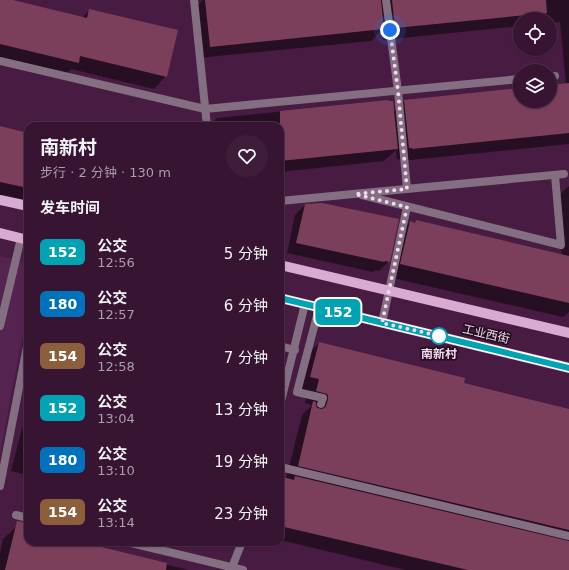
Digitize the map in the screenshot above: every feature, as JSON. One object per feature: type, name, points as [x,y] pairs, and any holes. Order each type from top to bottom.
[{"type":"main road","points":[[0,200],[24,205]]},
{"type":"main road","points":[[0,233],[24,239]]},
{"type":"main road","name":"工业西街","points":[[284,266],[569,333]]},
{"type":"main road","name":"工业西街","points":[[284,299],[569,368]]},
{"type":"street","points":[[194,0],[207,122]]},
{"type":"street","points":[[386,0],[398,91],[407,189]]},
{"type":"street","points":[[0,61],[205,109],[513,80]]},
{"type":"street","points":[[284,201],[564,174]]},
{"type":"street","points":[[355,194],[561,245],[555,175]]},
{"type":"street","points":[[382,323],[407,207]]},
{"type":"street","points":[[0,326],[24,242]]},
{"type":"street","points":[[284,389],[306,304]]},
{"type":"street","points":[[319,308],[297,392],[323,398],[321,404]]},
{"type":"street","points":[[284,347],[294,350]]},
{"type":"street","points":[[0,486],[24,362]]},
{"type":"street","points":[[284,468],[569,536]]},
{"type":"street","points":[[16,515],[24,517]]},
{"type":"street","points":[[142,546],[231,569],[243,570]]},
{"type":"street","points":[[231,569],[240,546]]},
{"type":"shaded area","points":[[0,256],[24,262],[24,328],[0,454]]},
{"type":"building","points":[[0,0],[13,0],[87,18],[89,9],[178,30],[167,77],[80,56],[79,63],[0,44]]},
{"type":"building","points":[[205,0],[381,0],[384,29],[210,47]]},
{"type":"building","points":[[392,0],[546,0],[547,12],[513,12],[513,16],[395,28]]},
{"type":"building","points":[[569,83],[569,133],[412,149],[409,148],[404,100],[513,89],[513,108],[557,108],[557,84]]},
{"type":"building","points":[[388,100],[393,101],[398,149],[284,161],[284,122],[280,122],[280,111]]},
{"type":"building","points":[[0,126],[24,132],[24,187],[0,182]]},
{"type":"building","points":[[322,203],[399,219],[390,262],[296,243],[305,204]]},
{"type":"building","points":[[416,220],[569,256],[569,303],[400,264],[410,221],[415,223]]},
{"type":"building","points":[[319,342],[465,378],[464,383],[569,409],[569,530],[298,466],[313,401],[316,402],[317,408],[322,409],[326,406],[328,399],[327,394],[316,391],[319,379],[310,377]]},
{"type":"building","points":[[295,476],[569,541],[569,570],[468,570],[284,527],[284,477],[294,480]]},
{"type":"building","points":[[17,521],[24,522],[24,546],[97,546],[167,563],[166,570],[5,570]]},
{"type":"bus line","name":"152","points":[[284,299],[569,368]]},
{"type":"place","name":"南新村","points":[[439,336]]},
{"type":"route","points":[[390,30],[398,91],[407,189],[355,194],[407,207],[382,323],[439,336]]}]
